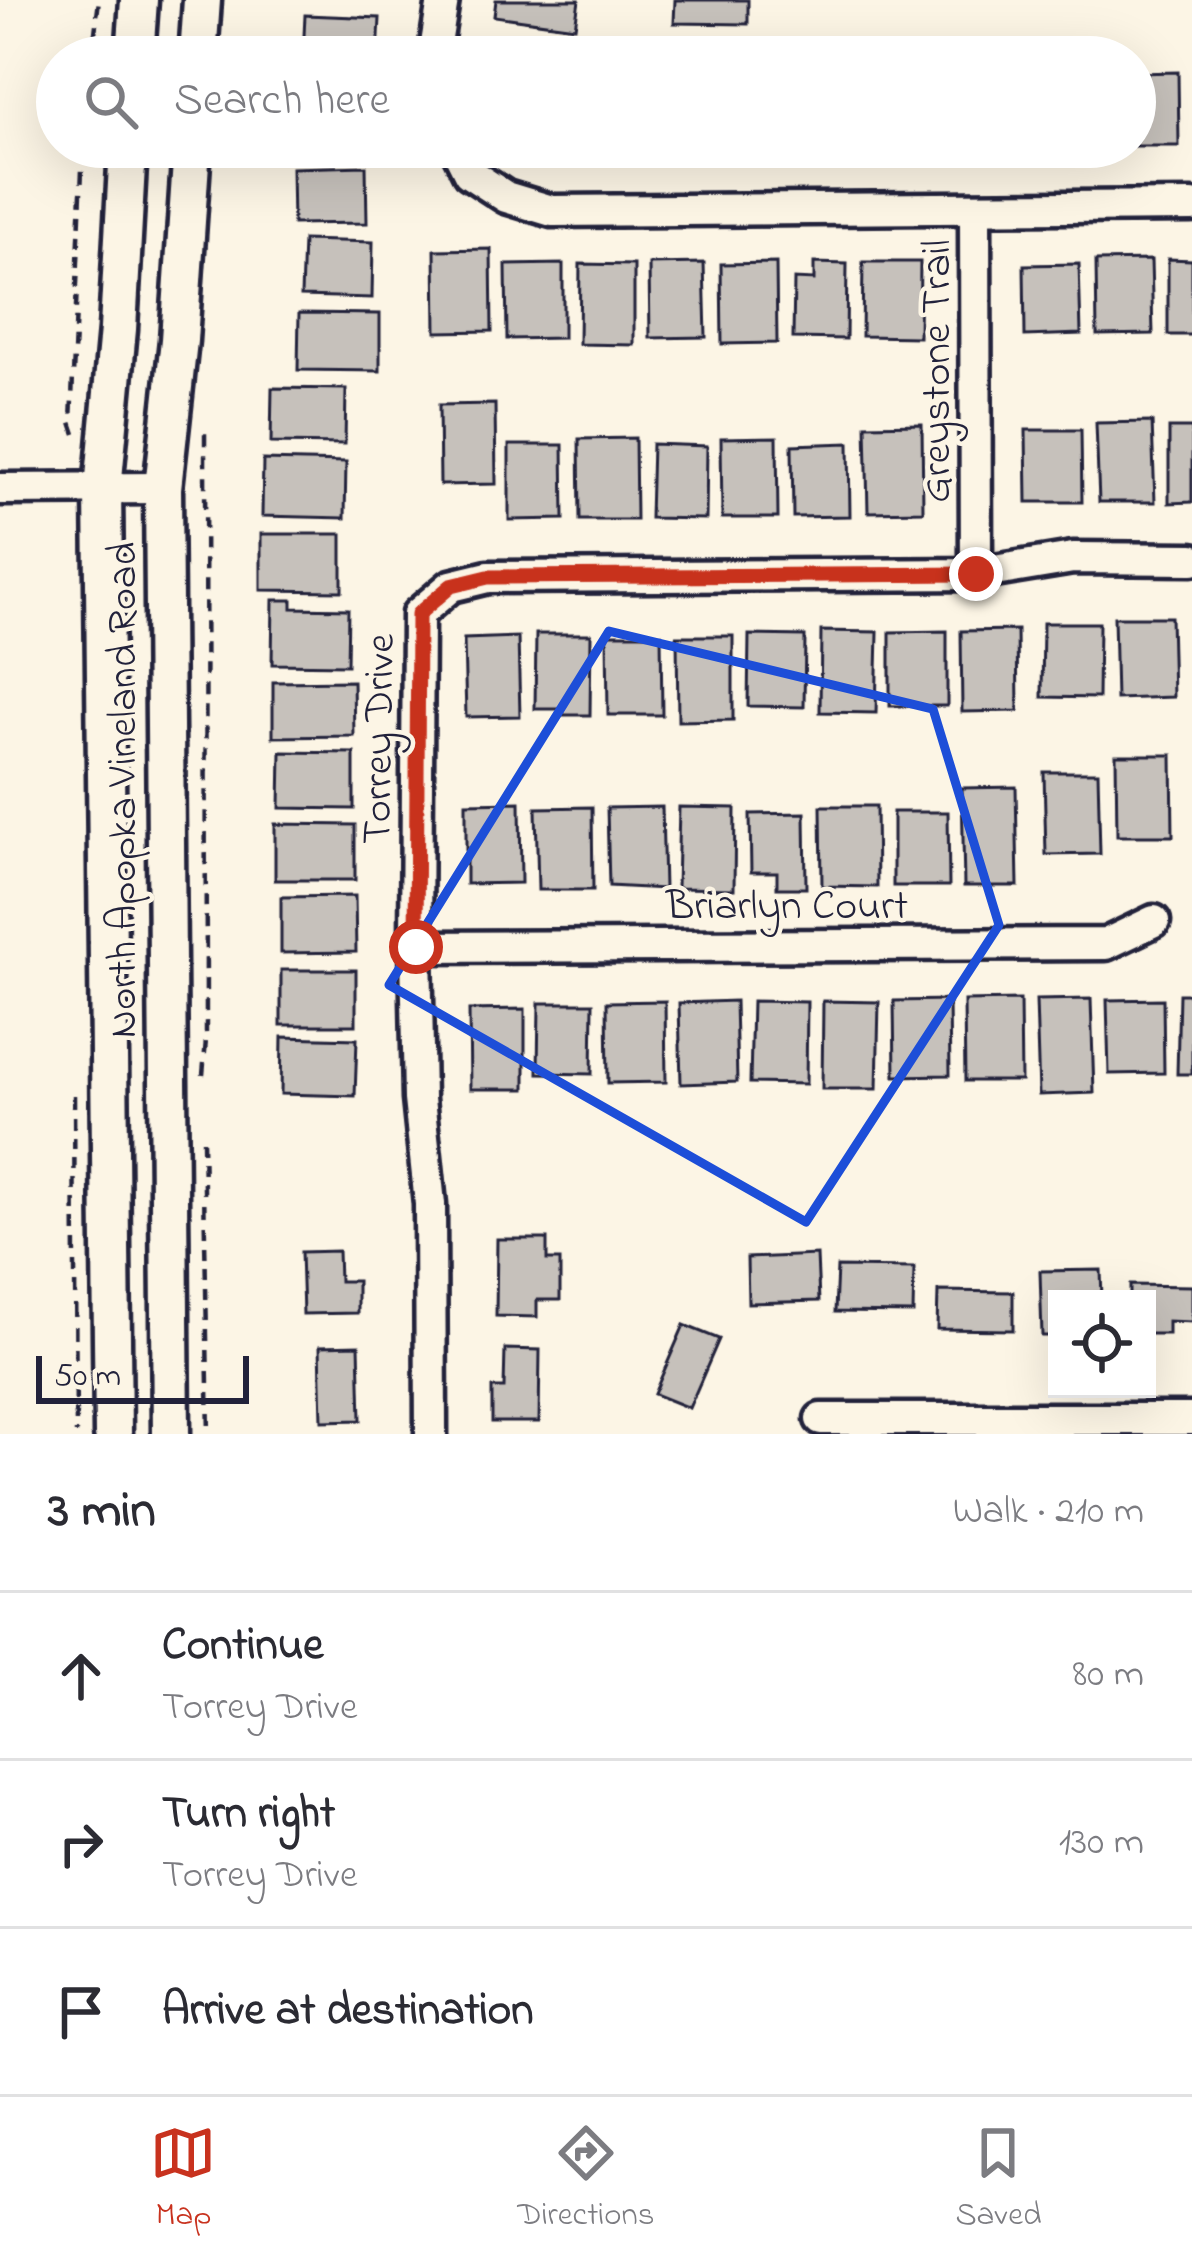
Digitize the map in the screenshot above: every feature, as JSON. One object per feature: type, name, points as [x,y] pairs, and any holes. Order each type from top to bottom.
[{"type":"street","points":[[137,36],[140,0]]},
{"type":"street","points":[[199,36],[202,0]]},
{"type":"street","points":[[437,36],[443,0]]},
{"type":"street","name":"North Apopka Vineland Road","points":[[113,1434],[103,489],[127,168]]},
{"type":"street","name":"North Apopka Vineland Road","points":[[171,1434],[163,488],[190,168]]},
{"type":"street","name":"Greystone Trail","points":[[466,168],[506,197],[552,211],[975,209],[976,574]]},
{"type":"street","points":[[975,209],[1192,206]]},
{"type":"street","points":[[0,489],[163,488]]},
{"type":"street","name":"Torrey Drive","points":[[431,1434],[430,1204],[418,1099],[418,614],[451,586],[488,577],[976,574],[1073,558],[1192,559]]},
{"type":"street","name":"Briarlyn Court","points":[[416,947],[1106,944],[1154,921]]},
{"type":"street","points":[[821,1419],[1192,1419]]},
{"type":"path","points":[[95,36],[99,0]]},
{"type":"path","points":[[202,1080],[206,1040],[205,420]]},
{"type":"path","points":[[203,1137],[209,1434]]},
{"type":"highlighted area","points":[[609,631],[933,709],[999,925],[806,1222],[389,985]]},
{"type":"building","points":[[496,0],[579,0],[575,27],[494,16]]},
{"type":"building","points":[[675,0],[748,0],[748,24],[674,23]]},
{"type":"building","points":[[305,15],[380,18],[379,36],[304,36]]},
{"type":"building","points":[[1178,72],[1179,146],[1156,146],[1156,73]]},
{"type":"building","points":[[292,168],[366,168],[367,223],[293,224]]},
{"type":"building","points":[[303,240],[373,242],[372,298],[301,296]]},
{"type":"building","points":[[491,249],[492,331],[436,332],[435,250]]},
{"type":"building","points":[[1168,259],[1192,260],[1192,335],[1168,335]]},
{"type":"building","points":[[1151,260],[1153,334],[1097,335],[1096,261]]},
{"type":"building","points":[[863,262],[920,262],[919,337],[862,336]]},
{"type":"building","points":[[704,263],[706,337],[650,338],[649,264]]},
{"type":"building","points":[[776,263],[777,343],[722,344],[721,264]]},
{"type":"building","points":[[814,263],[847,264],[846,339],[793,338],[794,279],[814,280]]},
{"type":"building","points":[[563,264],[563,338],[507,339],[506,265]]},
{"type":"building","points":[[580,264],[634,265],[634,345],[579,344]]},
{"type":"building","points":[[1079,264],[1081,334],[1025,336],[1024,265]]},
{"type":"building","points":[[299,313],[380,314],[380,371],[298,370]]},
{"type":"building","points":[[272,388],[346,389],[345,444],[271,443]]},
{"type":"building","points":[[495,404],[496,484],[440,485],[439,405]]},
{"type":"building","points":[[1152,422],[1155,502],[1099,502],[1096,423]]},
{"type":"building","points":[[922,424],[923,511],[868,512],[866,425]]},
{"type":"building","points":[[1169,428],[1192,428],[1192,502],[1169,503]]},
{"type":"building","points":[[1026,430],[1081,430],[1082,502],[1027,502]]},
{"type":"building","points":[[777,437],[778,518],[722,518],[721,438]]},
{"type":"building","points":[[635,438],[636,520],[580,520],[579,439]]},
{"type":"building","points":[[849,443],[850,516],[793,517],[792,445]]},
{"type":"building","points":[[652,444],[707,446],[706,519],[650,518]]},
{"type":"building","points":[[509,445],[563,445],[564,519],[509,520]]},
{"type":"building","points":[[263,460],[346,462],[345,518],[262,516]]},
{"type":"building","points":[[261,534],[342,534],[342,591],[261,590]]},
{"type":"building","points":[[273,600],[292,600],[292,608],[348,609],[347,665],[272,664]]},
{"type":"building","points":[[1114,617],[1171,617],[1173,697],[1116,699]]},
{"type":"building","points":[[1043,623],[1099,623],[1098,698],[1042,697]]},
{"type":"building","points":[[1017,630],[1018,711],[962,712],[961,631]]},
{"type":"building","points":[[821,631],[878,632],[876,713],[820,712]]},
{"type":"building","points":[[947,631],[947,706],[890,706],[890,632]]},
{"type":"building","points":[[536,634],[591,634],[590,715],[535,709]]},
{"type":"building","points":[[607,634],[661,634],[662,715],[608,715]]},
{"type":"building","points":[[749,635],[805,636],[804,707],[748,706]]},
{"type":"building","points":[[677,636],[733,636],[733,720],[678,721]]},
{"type":"building","points":[[518,637],[520,716],[466,717],[464,639]]},
{"type":"building","points":[[353,681],[354,736],[273,737],[273,682]]},
{"type":"building","points":[[281,752],[354,753],[354,809],[280,808]]},
{"type":"building","points":[[1116,755],[1172,755],[1173,836],[1117,836]]},
{"type":"building","points":[[1044,772],[1098,772],[1100,854],[1046,855]]},
{"type":"building","points":[[1016,787],[1018,886],[964,886],[962,788]]},
{"type":"building","points":[[520,802],[521,883],[466,884],[466,803]]},
{"type":"building","points":[[821,806],[876,806],[877,887],[822,886]]},
{"type":"building","points":[[592,807],[593,890],[538,890],[536,808]]},
{"type":"building","points":[[662,807],[664,889],[609,886],[607,808]]},
{"type":"building","points":[[679,807],[735,808],[734,889],[677,888]]},
{"type":"building","points":[[893,812],[948,812],[949,886],[893,886]]},
{"type":"building","points":[[805,813],[806,888],[777,888],[777,872],[751,872],[750,814]]},
{"type":"building","points":[[275,824],[355,825],[355,880],[275,880]]},
{"type":"building","points":[[355,896],[356,952],[281,953],[281,897]]},
{"type":"building","points":[[281,970],[356,970],[356,1025],[281,1025]]},
{"type":"building","points":[[1179,994],[1192,994],[1192,1074],[1177,1074]]},
{"type":"building","points":[[1091,999],[1094,1093],[1039,1095],[1036,1000]]},
{"type":"building","points":[[1163,999],[1164,1073],[1109,1074],[1107,1000]]},
{"type":"building","points":[[949,1000],[950,1075],[895,1076],[894,1001]]},
{"type":"building","points":[[1020,1000],[1021,1081],[965,1081],[964,1001]]},
{"type":"building","points":[[665,1001],[666,1082],[608,1083],[607,1002]]},
{"type":"building","points":[[735,1001],[737,1082],[681,1084],[679,1003]]},
{"type":"building","points":[[752,1001],[807,1002],[806,1084],[750,1083]]},
{"type":"building","points":[[823,1001],[879,1002],[877,1089],[822,1089]]},
{"type":"building","points":[[539,1003],[593,1003],[592,1074],[538,1073]]},
{"type":"building","points":[[525,1009],[525,1089],[470,1089],[469,1010]]},
{"type":"building","points":[[282,1037],[357,1039],[355,1096],[281,1094]]},
{"type":"building","points":[[497,1239],[547,1239],[547,1260],[560,1260],[560,1300],[537,1300],[537,1317],[496,1316]]},
{"type":"building","points":[[338,1251],[339,1281],[357,1281],[357,1313],[303,1314],[301,1252]]},
{"type":"building","points":[[817,1255],[819,1301],[748,1303],[747,1258]]},
{"type":"building","points":[[837,1267],[914,1268],[913,1313],[835,1312]]},
{"type":"building","points":[[1101,1270],[1102,1290],[1048,1290],[1048,1336],[1042,1336],[1040,1271]]},
{"type":"building","points":[[1130,1285],[1192,1286],[1192,1322],[1168,1321],[1168,1334],[1156,1334],[1156,1290],[1130,1290]]},
{"type":"building","points":[[938,1291],[1013,1292],[1013,1330],[937,1329]]},
{"type":"building","points":[[684,1325],[719,1339],[689,1408],[654,1394]]},
{"type":"building","points":[[359,1345],[361,1420],[322,1421],[320,1346]]},
{"type":"building","points":[[505,1349],[540,1350],[539,1422],[492,1422],[492,1388],[504,1388]]},
{"type":"route","points":[[416,947],[418,614],[451,586],[488,577],[976,574]]}]
